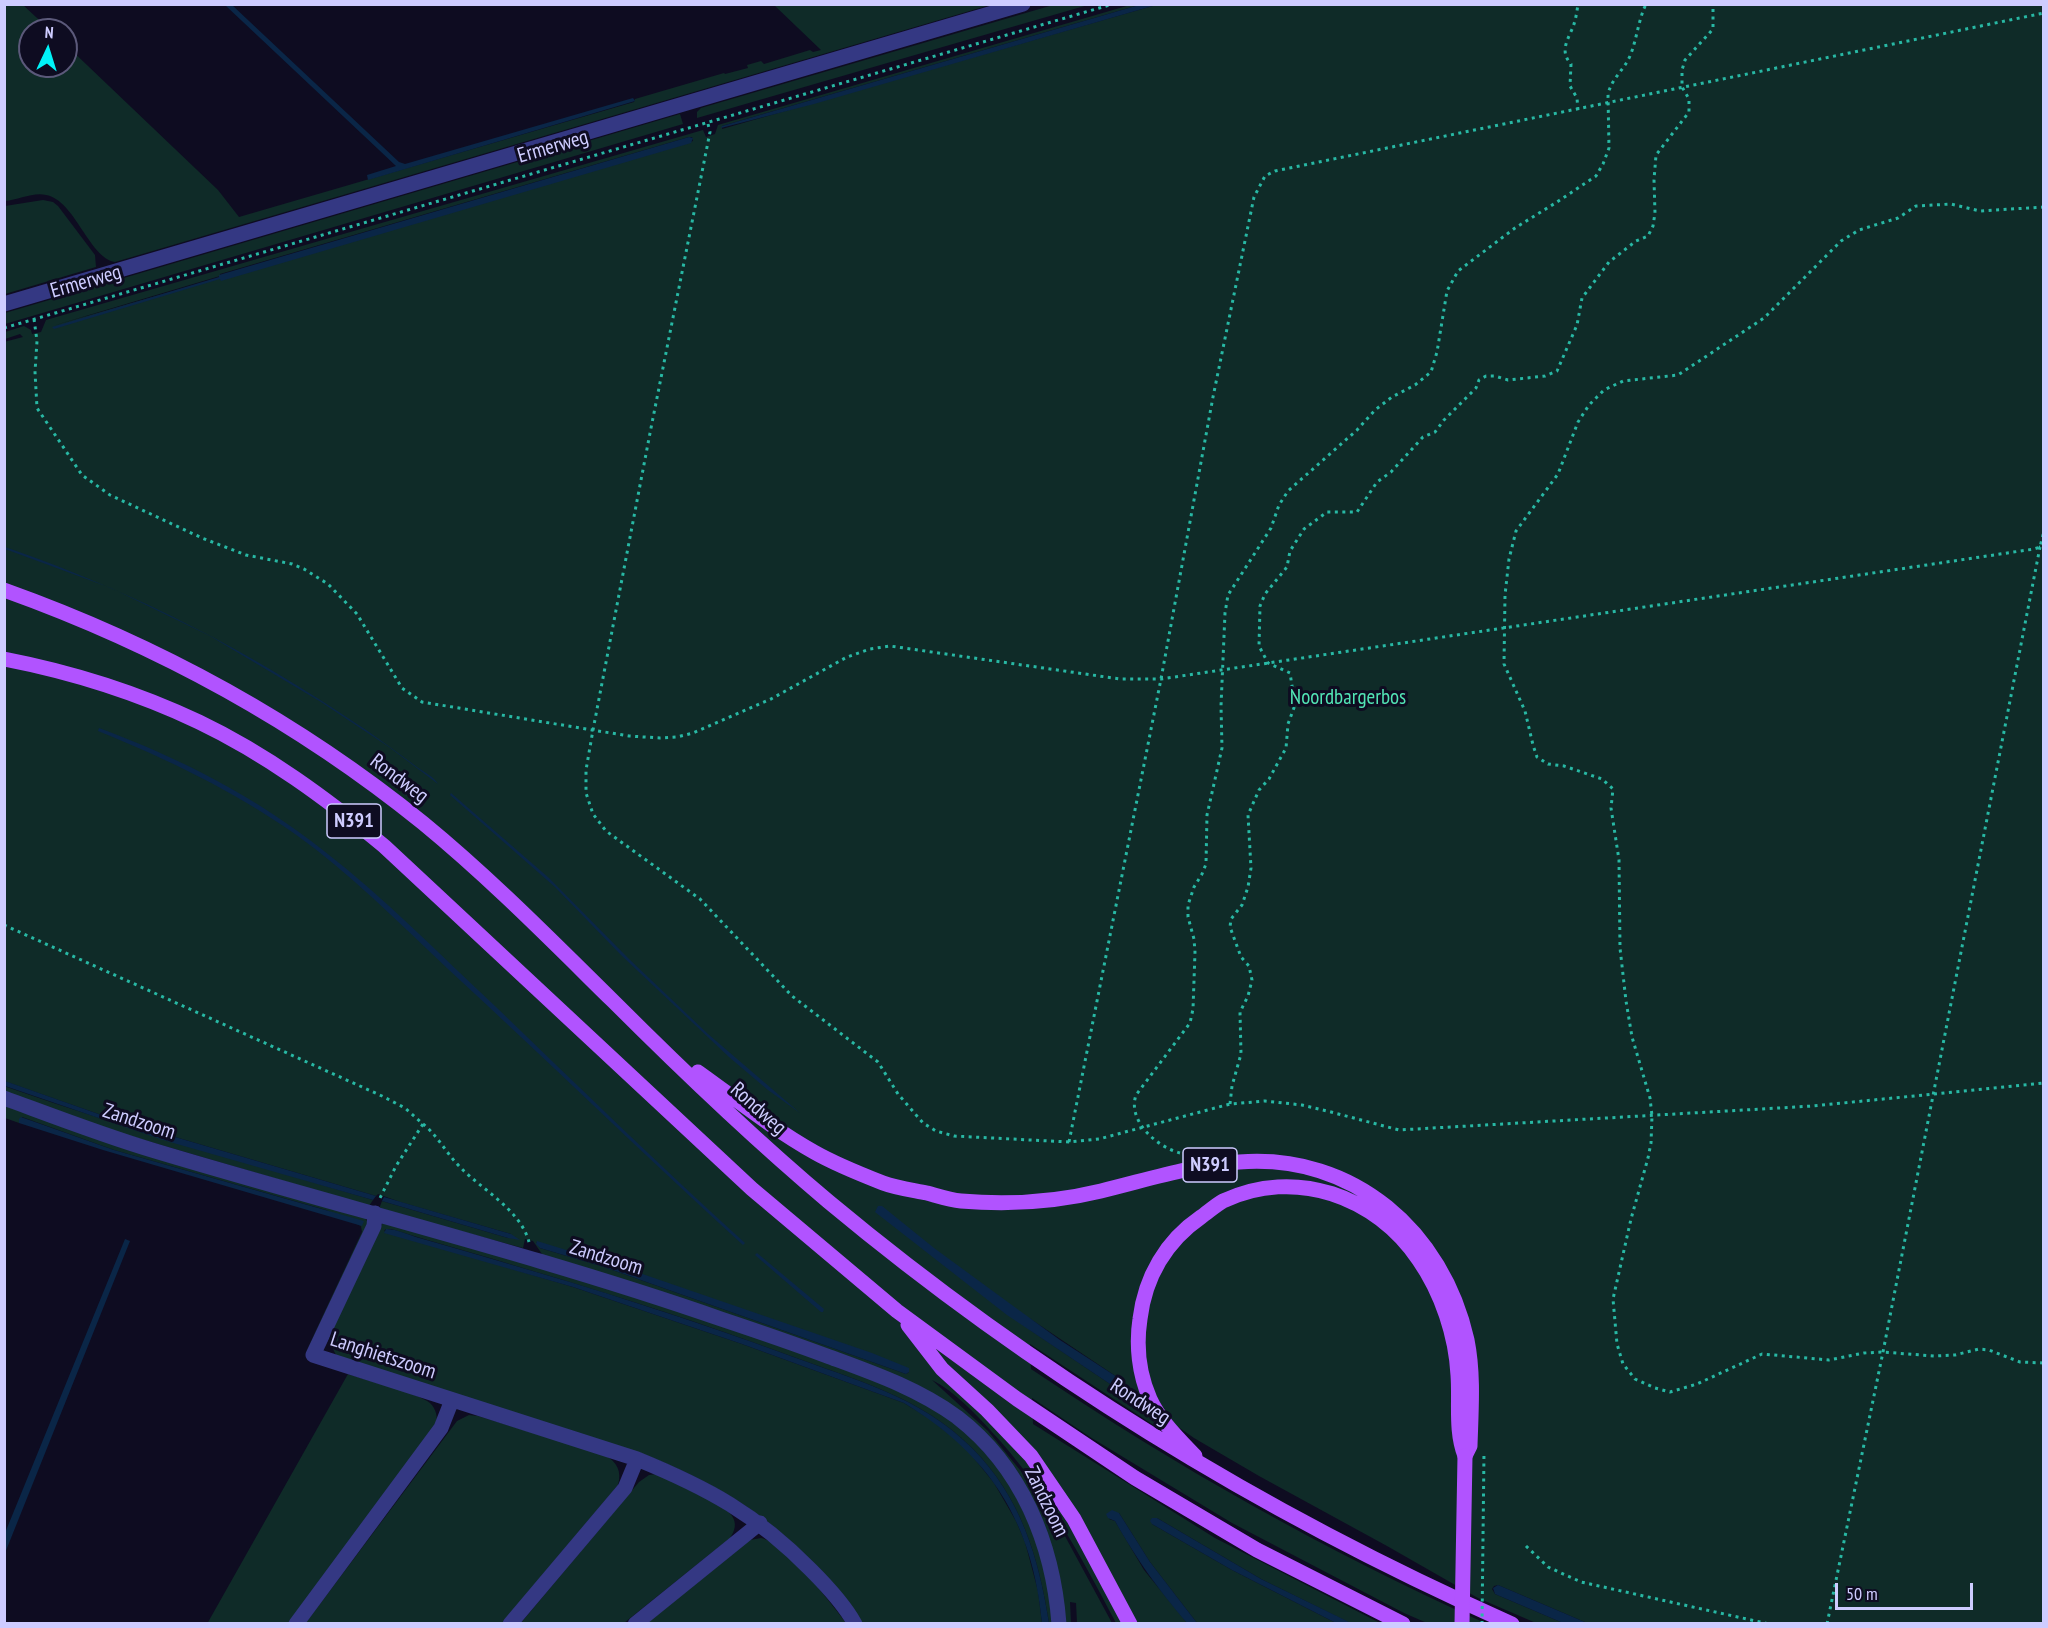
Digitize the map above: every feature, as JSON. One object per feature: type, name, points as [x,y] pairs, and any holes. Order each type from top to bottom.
[{"type":"main road","name":"Rondweg","points":[[4,590],[66,613],[220,687],[319,746],[374,785],[464,859],[559,947],[649,1037],[826,1199],[991,1328],[1121,1416],[1204,1468],[1330,1536],[1444,1593],[1512,1623]]},
{"type":"main road","name":"N391","points":[[4,659],[103,685],[160,705],[201,723],[298,781],[348,816],[422,879],[752,1189],[897,1311],[1026,1405],[1135,1478],[1257,1550],[1403,1623]]},
{"type":"main road","name":"N391","points":[[649,1037],[814,1152],[885,1184],[960,1201],[1037,1201],[1069,1198],[1181,1171],[1240,1162],[1283,1162],[1308,1167],[1346,1180],[1366,1192],[1401,1218],[1426,1246],[1451,1290],[1463,1325],[1471,1370],[1473,1448],[1462,1623]]},
{"type":"main road","name":"N391","points":[[1204,1468],[1167,1426],[1151,1400],[1141,1373],[1137,1334],[1144,1294],[1165,1251],[1188,1226],[1223,1202],[1257,1190],[1280,1187],[1323,1191],[1361,1205],[1377,1215],[1401,1236],[1420,1261],[1445,1312],[1453,1340],[1473,1448]]},
{"type":"main road","name":"N391","points":[[897,1311],[942,1369],[987,1410],[1031,1456],[1074,1519],[1130,1623]]},
{"type":"street","name":"Ermerweg","points":[[4,304],[1023,4]]},
{"type":"street","name":"Zandzoom","points":[[4,1098],[150,1149],[644,1292],[881,1375],[914,1390],[958,1419],[986,1444],[1011,1476],[1030,1508],[1046,1546],[1058,1604],[1059,1623]]},
{"type":"street","name":"Langhietszoom","points":[[375,1213],[374,1226],[313,1355],[637,1459],[687,1479],[727,1501],[760,1523],[821,1580],[855,1623]]},
{"type":"street","name":"Langhietszoom","points":[[296,1623],[441,1428],[452,1400]]},
{"type":"street","points":[[510,1623],[625,1488],[637,1459]]},
{"type":"street","points":[[635,1623],[760,1523]]},
{"type":"path","name":"Ermerweg","points":[[4,328],[1113,4]]},
{"type":"path","points":[[1578,4],[1575,22],[1565,46],[1571,64],[1570,86],[1577,98],[1578,110]]},
{"type":"path","points":[[1182,1153],[1159,1142],[1134,1112],[1136,1095],[1190,1023],[1193,1010],[1195,945],[1188,917],[1188,905],[1206,864],[1207,815],[1222,748],[1225,613],[1228,595],[1271,528],[1283,497],[1357,430],[1375,410],[1431,372],[1437,352],[1447,291],[1458,271],[1515,228],[1596,176],[1604,164],[1608,148],[1610,87],[1628,58],[1636,28],[1646,4]]},
{"type":"path","points":[[1230,1104],[1240,1054],[1240,1012],[1248,996],[1252,980],[1250,966],[1241,957],[1230,927],[1231,919],[1242,905],[1248,887],[1251,868],[1248,815],[1259,790],[1269,779],[1286,748],[1288,724],[1295,705],[1290,672],[1268,663],[1259,646],[1260,606],[1265,594],[1287,567],[1290,552],[1304,529],[1327,512],[1356,512],[1377,482],[1391,472],[1423,437],[1435,432],[1476,388],[1479,380],[1486,376],[1508,380],[1545,376],[1557,371],[1577,325],[1582,298],[1609,262],[1636,241],[1648,236],[1653,226],[1656,155],[1689,112],[1689,99],[1682,87],[1682,70],[1685,60],[1713,29],[1713,4]]},
{"type":"path","points":[[1069,1142],[1161,679],[1208,421],[1254,197],[1265,176],[1275,171],[2043,13]]},
{"type":"path","points":[[708,124],[710,132],[593,730],[586,770],[586,793],[593,814],[606,831],[700,899],[792,996],[878,1062],[898,1094],[922,1123],[936,1131],[954,1136],[1069,1142],[1099,1139],[1230,1104],[1265,1101],[1302,1106],[1399,1130],[1814,1106],[2043,1083]]},
{"type":"path","points":[[2043,207],[1980,211],[1951,204],[1916,206],[1898,218],[1859,230],[1841,240],[1764,318],[1678,375],[1623,381],[1604,390],[1589,405],[1578,422],[1558,474],[1516,531],[1509,559],[1505,594],[1504,664],[1526,711],[1537,757],[1548,764],[1564,766],[1602,779],[1613,789],[1611,808],[1619,860],[1620,948],[1623,980],[1632,1037],[1646,1079],[1652,1116],[1652,1143],[1631,1219],[1613,1299],[1617,1344],[1623,1364],[1635,1379],[1670,1392],[1697,1384],[1762,1354],[1829,1360],[1856,1353],[1883,1352],[1934,1356],[1955,1355],[1979,1349],[1989,1350],[2020,1362],[2043,1363]]},
{"type":"path","points":[[34,319],[37,341],[35,372],[37,408],[82,475],[110,495],[202,538],[246,555],[292,564],[328,584],[357,614],[402,688],[414,698],[433,704],[648,738],[677,738],[693,733],[771,699],[847,657],[870,649],[890,646],[1120,679],[1161,679],[2042,547]]},
{"type":"path","points":[[1827,1623],[1883,1352],[2042,547],[2043,531]]},
{"type":"path","points":[[4,926],[382,1095],[405,1108],[435,1134],[460,1167],[510,1211],[528,1237],[531,1247],[528,1257]]},
{"type":"path","points":[[375,1213],[396,1166],[423,1124]]},
{"type":"path","points":[[1473,1448],[1482,1623]]},
{"type":"path","points":[[1526,1546],[1538,1560],[1548,1567],[1581,1582],[1769,1623]]},
{"type":"green space","points":[[5,5],[23,5],[37,18],[18,18],[18,78],[78,78],[78,56],[218,190],[239,217],[634,102],[635,99],[748,68],[747,65],[761,61],[764,64],[810,50],[813,52],[821,50],[774,5],[990,5],[115,262],[97,251],[74,217],[56,199],[46,195],[36,195],[5,201]]},
{"type":"green space","points":[[1053,5],[1088,5],[697,118],[697,112],[701,108]]},
{"type":"green space","name":"Noordbargerbos","points":[[1130,5],[1139,5],[722,126],[722,129],[1156,5],[2043,5],[2043,1623],[1587,1623],[1498,1585],[1494,1586],[1492,1589],[1495,1594],[1563,1623],[1536,1623],[1478,1598],[1259,1476],[1174,1424],[1161,1430],[1030,1344],[1031,1369],[1141,1440],[1309,1537],[1485,1623],[1427,1623],[1404,1613],[1232,1523],[1090,1437],[1032,1398],[1033,1424],[1215,1538],[1380,1623],[1350,1623],[1261,1579],[1157,1518],[1152,1518],[1152,1524],[1232,1570],[1336,1623],[1197,1623],[1150,1562],[1119,1513],[1109,1519],[1115,1521],[1144,1570],[1187,1623],[1135,1623],[1095,1548],[1041,1481],[1063,1513],[1123,1623],[1116,1623],[1075,1547],[1045,1499],[1011,1453],[956,1396],[932,1380],[988,1431],[1029,1481],[1059,1525],[1112,1623],[1077,1623],[1076,1603],[1070,1602],[1071,1623],[1064,1623],[1039,1517],[953,1410],[544,1257],[533,1241],[525,1239],[523,1248],[379,1209],[382,1201],[508,1238],[511,1234],[107,1117],[4,1081],[4,342],[23,337],[20,334],[5,339],[5,332],[24,326],[31,330],[32,334],[41,332],[46,320],[703,130],[706,137],[715,134],[718,125]],"holes":[[[692,137],[693,141],[52,326],[220,276],[220,274]],[[536,1242],[909,1372],[906,1374],[604,1267],[540,1248]],[[1029,1318],[1117,1377],[1118,1384],[1113,1386],[1030,1330]]]},
{"type":"green space","points":[[680,114],[683,124],[5,324],[5,313]]},
{"type":"green space","points":[[43,200],[53,202],[58,206],[95,255],[96,267],[5,294],[5,206]]},
{"type":"green space","points":[[4,1086],[142,1131],[373,1200],[369,1206],[124,1134],[5,1093]]},
{"type":"green space","points":[[4,1102],[363,1214],[368,1223],[302,1360],[362,1232],[361,1226],[326,1210],[114,1150],[22,1117],[19,1123],[5,1118]]},
{"type":"green space","points":[[384,1220],[623,1290],[866,1375],[927,1403],[967,1433],[1006,1476],[1042,1550],[1055,1623],[1049,1623],[1040,1575],[1025,1530],[1003,1487],[989,1467],[952,1430],[931,1415],[886,1391],[862,1382],[625,1299],[391,1229],[384,1231],[573,1287],[742,1344],[904,1403],[930,1419],[965,1447],[994,1483],[1016,1521],[1025,1542],[1038,1591],[1042,1623],[862,1623],[816,1566],[792,1542],[766,1521],[710,1484],[643,1454],[337,1357],[329,1337]]},
{"type":"green space","points":[[348,1374],[424,1399],[435,1410],[436,1425],[289,1623],[207,1624]]},
{"type":"green space","points":[[469,1415],[605,1455],[618,1467],[618,1485],[502,1623],[305,1624],[457,1421]]},
{"type":"green space","points":[[657,1474],[728,1511],[735,1524],[730,1538],[624,1623],[520,1624],[639,1482],[649,1475]]},
{"type":"green space","points":[[761,1538],[782,1550],[794,1562],[846,1623],[646,1624],[750,1540]]},
{"type":"water","points":[[225,5],[232,5],[399,162],[405,164],[633,98],[635,101],[368,180],[367,175],[396,166]]},
{"type":"water","points":[[1139,5],[1156,5],[814,104],[721,128],[722,126]]},
{"type":"water","points":[[689,137],[693,138],[691,143],[221,281],[220,279],[54,329],[52,327],[219,277],[219,275]]},
{"type":"water","points":[[5,547],[54,565],[107,586],[5,549]]},
{"type":"water","points":[[119,592],[147,604],[209,636]]},
{"type":"water","points":[[211,637],[322,701],[366,730],[431,777],[438,784],[389,747],[321,702]]},
{"type":"water","points":[[99,728],[159,752],[216,780],[272,813],[324,851],[411,927],[745,1243],[743,1245],[373,898],[315,849],[272,818],[224,790],[175,765],[98,731]]},
{"type":"water","points":[[451,793],[549,878],[708,1034],[800,1113],[729,1057],[621,955],[555,887],[450,795]]},
{"type":"water","points":[[5,1081],[107,1117],[376,1196],[373,1200],[163,1140],[5,1086]]},
{"type":"water","points":[[21,1117],[114,1150],[364,1221],[362,1226],[103,1150],[19,1123]]},
{"type":"water","points":[[384,1197],[511,1234],[520,1240],[382,1201]]},
{"type":"water","points":[[878,1206],[882,1206],[934,1248],[1060,1340],[1117,1377],[1118,1384],[1113,1386],[1007,1315],[875,1212]]},
{"type":"water","points":[[386,1229],[572,1283],[716,1329],[886,1391],[931,1415],[972,1448],[989,1467],[1015,1508],[1040,1575],[1049,1623],[1042,1623],[1029,1554],[1017,1523],[1002,1495],[961,1445],[904,1403],[742,1344],[573,1287],[384,1233]]},
{"type":"water","points":[[125,1239],[130,1241],[5,1553],[5,1533]]},
{"type":"water","points":[[537,1241],[625,1268],[872,1353],[909,1368],[909,1372],[906,1374],[604,1267],[540,1248],[536,1244]]},
{"type":"water","points":[[757,1253],[824,1309],[823,1312],[755,1255]]},
{"type":"water","points":[[1112,1510],[1119,1513],[1150,1562],[1197,1623],[1187,1623],[1157,1586],[1115,1521],[1108,1518],[1106,1514]]},
{"type":"water","points":[[1152,1518],[1157,1518],[1261,1579],[1351,1623],[1336,1623],[1232,1570],[1152,1524],[1150,1521]]},
{"type":"water","points":[[1498,1585],[1587,1623],[1563,1623],[1495,1594],[1493,1588]]}]
